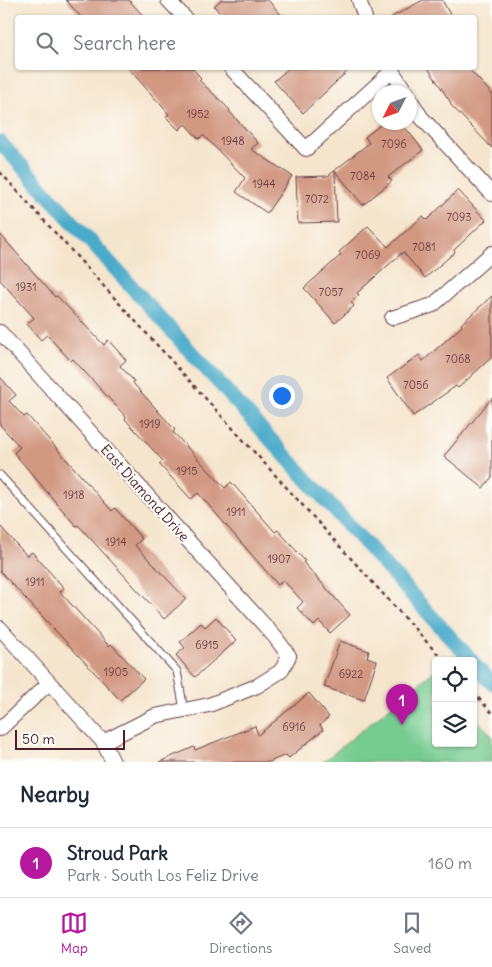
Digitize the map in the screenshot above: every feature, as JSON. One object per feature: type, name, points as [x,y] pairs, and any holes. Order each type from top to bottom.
[{"type":"street","points":[[168,0],[182,15]]},
{"type":"street","points":[[359,0],[364,15]]},
{"type":"street","points":[[233,70],[306,149],[390,70]]},
{"type":"street","points":[[392,70],[401,85]]},
{"type":"street","points":[[417,109],[492,194]]},
{"type":"street","points":[[392,318],[433,305],[492,253]]},
{"type":"street","name":"East Diamond Drive","points":[[0,332],[275,637],[289,656],[281,671],[257,686],[209,706],[184,710]]},
{"type":"street","points":[[0,628],[103,742],[113,762]]},
{"type":"street","points":[[0,729],[49,683]]},
{"type":"street","points":[[103,742],[155,716],[184,710]]},
{"type":"lane","points":[[0,475],[177,671],[184,710]]},
{"type":"path","points":[[0,172],[440,657]]},
{"type":"path","points":[[477,696],[492,713]]},
{"type":"green space","points":[[432,673],[432,747],[477,747],[477,719],[492,736],[492,762],[323,762]]},
{"type":"building","points":[[66,0],[129,0],[142,15],[79,15]]},
{"type":"building","points":[[221,0],[268,0],[281,15],[222,15],[214,6]]},
{"type":"building","points":[[423,0],[442,0],[450,15],[396,15]]},
{"type":"building","points":[[130,70],[194,70],[201,78],[199,80],[230,110],[258,143],[251,149],[292,176],[267,213],[236,192],[245,178],[203,135],[199,139],[185,124],[179,130],[166,117],[169,114]]},
{"type":"building","points":[[287,70],[349,70],[303,113],[274,81]]},
{"type":"building","points":[[429,70],[470,70],[492,94],[492,148],[450,104]]},
{"type":"building","points":[[374,130],[407,130],[423,150],[388,177],[392,181],[363,205],[335,171],[337,222],[298,223],[296,177],[328,176],[369,143],[365,137]]},
{"type":"building","points":[[458,190],[486,220],[454,250],[455,252],[425,278],[403,252],[357,293],[359,295],[351,302],[354,306],[335,323],[304,288],[341,255],[339,252],[368,226],[388,247],[423,216],[427,220]]},
{"type":"building","points":[[0,234],[55,297],[57,296],[104,345],[108,340],[126,360],[120,366],[175,430],[173,432],[225,488],[231,482],[275,532],[278,530],[305,561],[303,562],[350,615],[330,633],[319,621],[314,626],[297,608],[303,602],[283,580],[278,585],[198,493],[191,499],[159,464],[163,461],[125,419],[126,417],[73,359],[71,361],[47,335],[41,340],[27,324],[34,318],[0,280]]},
{"type":"building","points":[[492,296],[492,357],[458,388],[456,386],[413,416],[387,378],[419,355],[423,361]]},
{"type":"building","points":[[0,377],[16,395],[9,401],[24,417],[27,415],[112,511],[115,508],[142,539],[135,545],[186,599],[164,619],[78,525],[76,526],[14,453],[20,447],[0,425]]},
{"type":"building","points":[[492,398],[492,477],[483,488],[444,456]]},
{"type":"building","points":[[0,526],[27,556],[32,552],[64,588],[60,592],[109,646],[111,644],[144,679],[120,700],[0,571]]},
{"type":"building","points":[[216,617],[236,641],[195,677],[176,655],[185,648],[180,642],[201,623],[205,627]]},
{"type":"building","points":[[340,641],[369,651],[367,657],[377,661],[364,700],[324,687]]},
{"type":"building","points":[[309,693],[329,717],[320,725],[323,730],[289,758],[286,755],[269,762],[159,762],[194,747],[195,750],[255,726],[258,735]]},
{"type":"waterway","points":[[0,142],[468,657]]},
{"type":"waterway","points":[[477,667],[492,683]]},
{"type":"place","name":"Stroud Park","points":[[402,725]]}]
